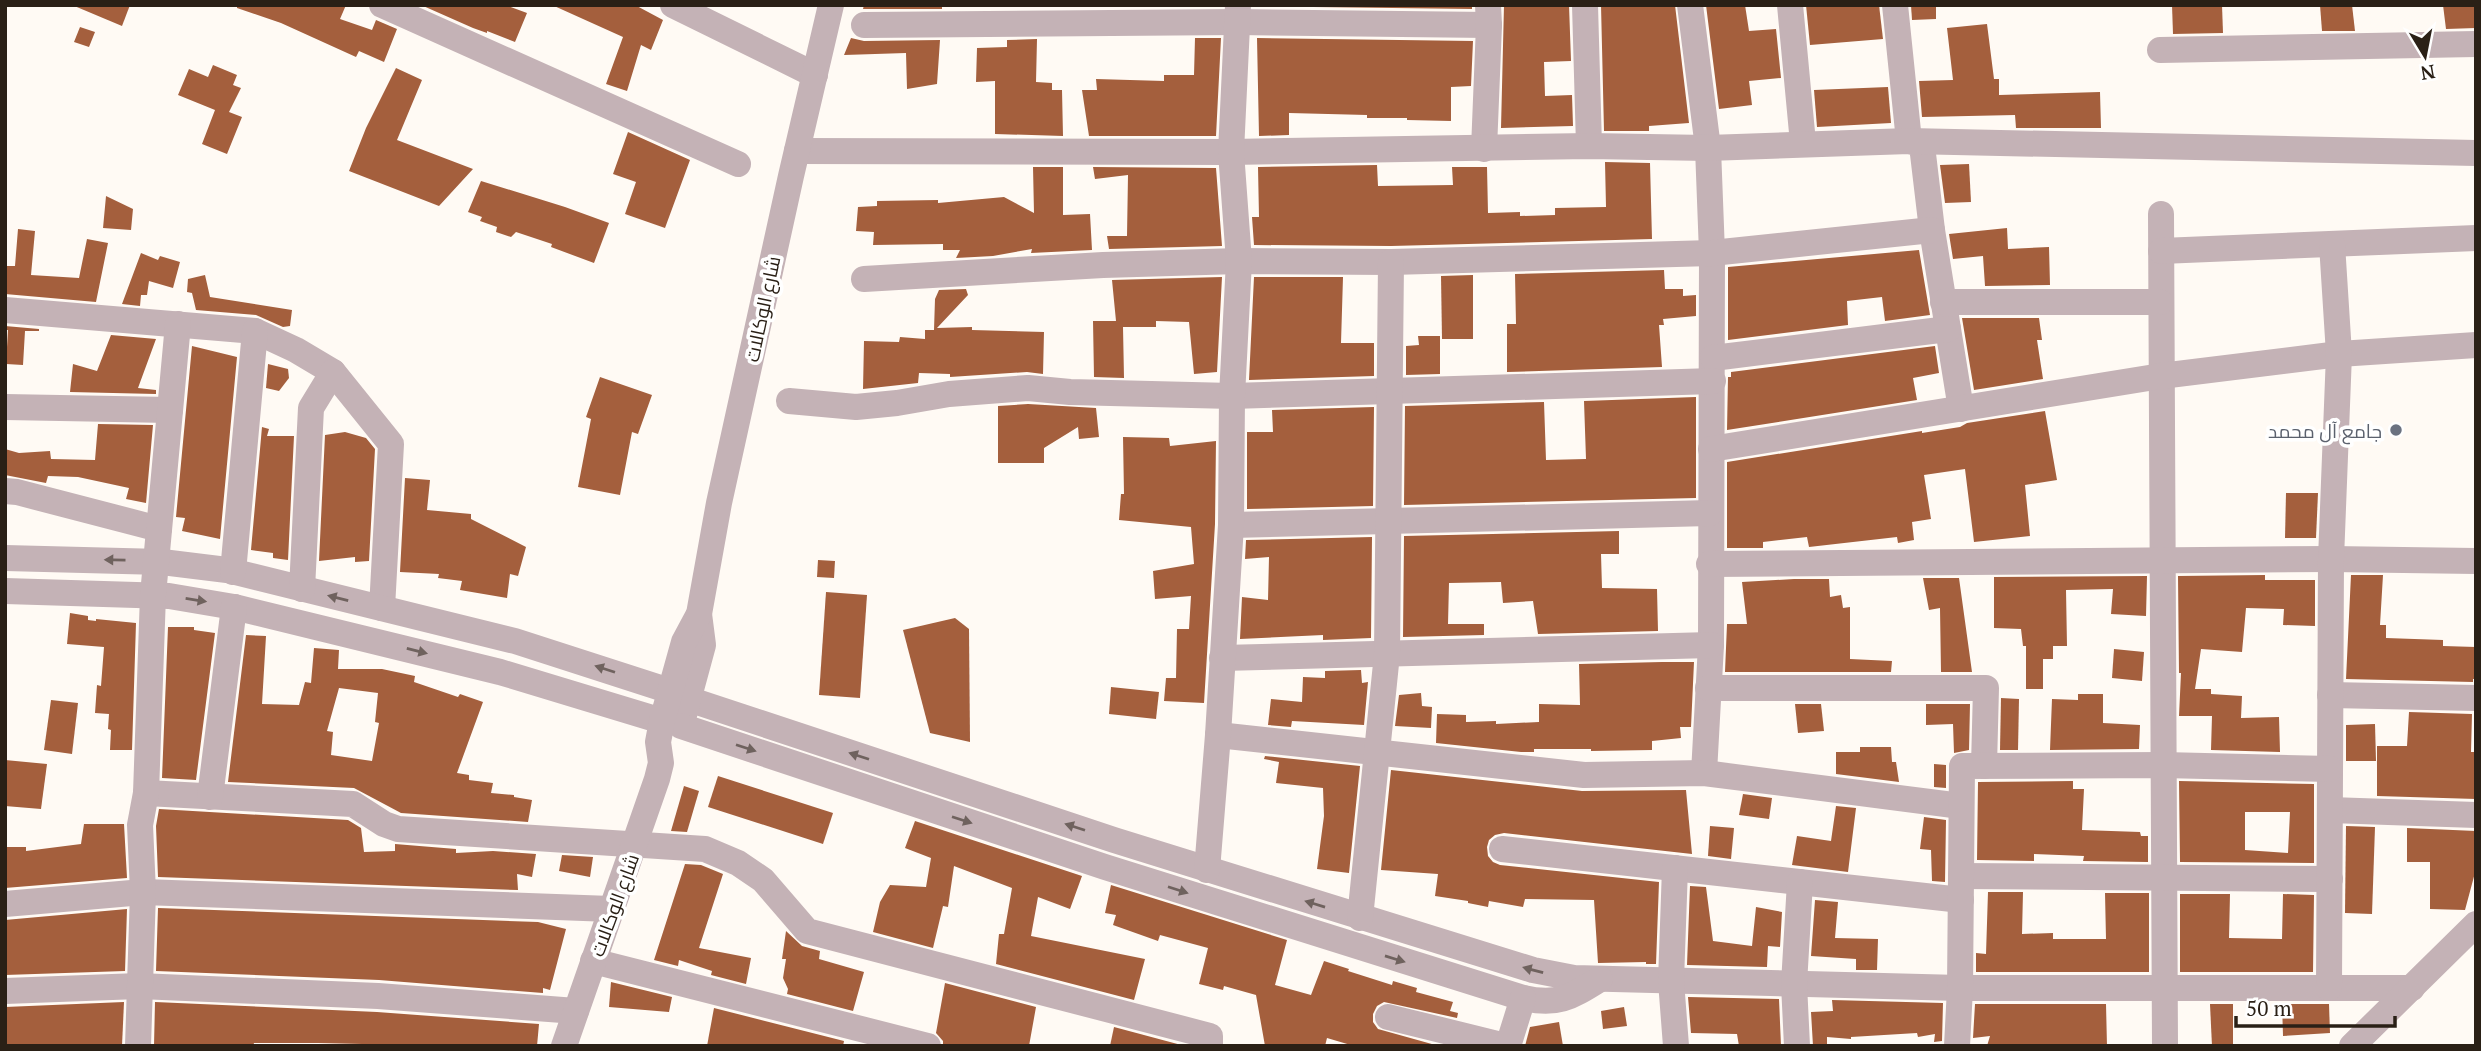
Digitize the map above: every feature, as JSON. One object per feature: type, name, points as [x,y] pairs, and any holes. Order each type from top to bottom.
[{"type":"street","points":[[382,5],[738,163]]},
{"type":"street","points":[[673,5],[815,75]]},
{"type":"street","name":"شارع الوكالات","points":[[564,1046],[635,846],[661,763],[658,741],[672,724],[679,695],[684,642],[699,614],[719,503],[831,5]]},
{"type":"street","points":[[1586,5],[1589,146]]},
{"type":"street","points":[[1690,5],[1708,148],[1712,253],[1713,369],[1709,564],[1711,645],[1704,773]]},
{"type":"street","points":[[1790,5],[1803,143]]},
{"type":"street","points":[[1895,5],[1909,141]]},
{"type":"street","points":[[864,25],[1238,14],[1488,15],[1484,149]]},
{"type":"street","points":[[1207,870],[1231,525],[1232,396],[1240,261],[1231,152],[1238,14]]},
{"type":"street","points":[[2160,50],[2476,44]]},
{"type":"street","points":[[1909,141],[1921,145],[1923,154],[1932,230],[1961,409]]},
{"type":"street","points":[[797,150],[1231,152],[1589,146],[1708,148],[1909,141],[2476,153]]},
{"type":"street","points":[[2161,214],[2165,1046]]},
{"type":"street","points":[[864,279],[1103,265],[1240,261],[1391,262],[1712,253],[1932,230]]},
{"type":"street","points":[[2161,251],[2476,238]]},
{"type":"street","points":[[2329,988],[2331,559],[2339,354],[2332,244]]},
{"type":"street","points":[[1360,918],[1387,654],[1391,262]]},
{"type":"street","points":[[1944,302],[2160,302]]},
{"type":"street","points":[[5,310],[255,331],[296,350],[333,372],[391,444],[382,608]]},
{"type":"street","points":[[138,1046],[143,892],[139,825],[146,793],[155,561],[178,324]]},
{"type":"street","points":[[789,401],[856,407],[949,394],[1028,388],[1070,393],[1232,396],[1713,369],[1948,329]]},
{"type":"street","points":[[233,572],[255,331]]},
{"type":"street","points":[[1712,449],[2161,376],[2339,354],[2476,345]]},
{"type":"street","points":[[302,589],[311,408],[333,372]]},
{"type":"street","points":[[5,407],[170,410]]},
{"type":"street","points":[[5,491],[159,529]]},
{"type":"street","points":[[1231,525],[1710,513]]},
{"type":"street","points":[[5,558],[155,561],[233,572],[515,641],[1207,870],[1533,970],[1574,978],[1961,988],[2412,988]]},
{"type":"street","points":[[1709,564],[2331,559],[2476,561]]},
{"type":"street","points":[[5,591],[153,595],[188,598],[234,607],[500,672],[672,724],[1105,867],[1523,998],[1539,1002],[1562,1000],[1600,979]]},
{"type":"street","points":[[210,797],[234,607]]},
{"type":"street","points":[[1222,658],[1711,645]]},
{"type":"street","points":[[1708,688],[1986,688],[1984,766]]},
{"type":"street","points":[[2330,695],[2476,698]]},
{"type":"street","points":[[1218,735],[1584,775],[1704,773],[1961,806]]},
{"type":"street","points":[[1957,1046],[1961,988],[1962,766],[2163,765],[2330,769]]},
{"type":"street","points":[[146,793],[353,804],[398,830],[705,849],[738,863],[763,880],[807,932],[1210,1036],[1210,1046]]},
{"type":"street","points":[[2330,810],[2476,815]]},
{"type":"street","points":[[1105,867],[1114,840]]},
{"type":"street","points":[[1502,849],[1800,882],[1961,888],[2164,878],[2330,879]]},
{"type":"street","points":[[1675,868],[1671,981],[1676,1046]]},
{"type":"street","points":[[1797,1046],[1794,984],[1800,882]]},
{"type":"street","points":[[5,904],[143,892],[611,909]]},
{"type":"street","points":[[2352,1046],[2476,924]]},
{"type":"street","points":[[593,961],[928,1046]]},
{"type":"street","points":[[5,991],[139,986],[378,996],[576,1010]]},
{"type":"street","points":[[1388,1017],[1507,1046],[1523,998]]},
{"type":"building","points":[[72,5],[130,5],[122,26]]},
{"type":"building","points":[[237,5],[346,5],[340,19],[372,30],[376,20],[397,29],[384,62],[359,51],[356,57],[281,23],[237,8]]},
{"type":"building","points":[[421,5],[505,5],[527,13],[515,42],[473,28]]},
{"type":"building","points":[[552,5],[635,5],[663,20],[651,50],[641,45],[627,91],[606,84],[623,37]]},
{"type":"building","points":[[864,5],[942,5],[942,9],[863,9]]},
{"type":"building","points":[[1472,5],[1472,9],[1313,7]]},
{"type":"building","points":[[1504,5],[1569,5],[1571,61],[1544,62],[1545,96],[1572,95],[1573,126],[1501,128]]},
{"type":"building","points":[[1601,5],[1675,5],[1689,123],[1649,126],[1649,131],[1604,131]]},
{"type":"building","points":[[1706,5],[1745,5],[1749,31],[1776,29],[1781,78],[1749,81],[1752,105],[1719,109]]},
{"type":"building","points":[[1806,5],[1879,5],[1883,39],[1810,45]]},
{"type":"building","points":[[1911,5],[1936,5],[1936,19],[1912,20]]},
{"type":"building","points":[[2172,5],[2222,5],[2223,33],[2173,34]]},
{"type":"building","points":[[2320,5],[2352,5],[2355,31],[2322,31]]},
{"type":"building","points":[[2443,5],[2476,5],[2476,28],[2446,29]]},
{"type":"building","points":[[1987,24],[1994,79],[1999,79],[1999,95],[2100,92],[2101,128],[2016,128],[2015,115],[1922,117],[1919,81],[1953,80],[1947,28]]},
{"type":"building","points":[[80,27],[95,32],[89,47],[74,42]]},
{"type":"building","points":[[851,38],[864,41],[940,40],[937,84],[907,89],[906,53],[844,55]]},
{"type":"building","points":[[1195,38],[1221,38],[1216,136],[1089,136],[1082,90],[1097,90],[1096,79],[1164,81],[1164,75],[1194,75]]},
{"type":"building","points":[[1257,38],[1473,41],[1471,86],[1451,87],[1451,121],[1289,113],[1289,135],[1259,136]]},
{"type":"building","points":[[1037,39],[1036,82],[1052,83],[1052,90],[1062,90],[1063,136],[995,134],[995,81],[976,82],[977,48],[1007,47],[1007,40]]},
{"type":"building","points":[[213,65],[237,75],[233,85],[241,88],[229,112],[242,117],[227,154],[202,144],[215,110],[178,95],[189,69],[208,77]]},
{"type":"building","points":[[396,68],[422,80],[397,140],[473,169],[439,206],[349,171],[366,128]]},
{"type":"building","points":[[1888,87],[1891,123],[1817,127],[1814,90]]},
{"type":"building","points":[[628,132],[690,160],[665,228],[625,214],[636,182],[613,174]]},
{"type":"building","points":[[1605,162],[1650,163],[1652,239],[1391,246],[1254,245],[1252,217],[1259,217],[1258,167],[1377,165],[1378,186],[1453,185],[1452,167],[1487,167],[1488,213],[1520,212],[1520,216],[1555,215],[1555,208],[1606,207]]},
{"type":"building","points":[[1969,164],[1971,202],[1945,203],[1940,165]]},
{"type":"building","points":[[1033,167],[1063,167],[1063,215],[1090,214],[1092,250],[1031,253],[1032,249],[993,256],[956,258],[960,250],[943,250],[943,244],[873,245],[874,232],[856,231],[858,207],[877,206],[877,201],[938,200],[938,203],[1004,197],[1034,213]]},
{"type":"building","points":[[1093,167],[1216,168],[1222,246],[1109,249],[1107,236],[1127,236],[1128,175],[1095,179]]},
{"type":"building","points":[[481,181],[609,223],[594,263],[551,247],[552,244],[516,232],[511,237],[496,232],[497,227],[480,221],[482,217],[468,212]]},
{"type":"building","points":[[106,196],[133,209],[131,230],[103,228]]},
{"type":"building","points":[[2007,228],[2008,249],[2049,247],[2050,285],[1985,286],[1983,256],[1953,259],[1949,234]]},
{"type":"building","points":[[18,229],[35,231],[31,275],[79,278],[87,239],[108,243],[96,302],[5,294],[5,266],[15,266]]},
{"type":"building","points":[[1919,250],[1930,315],[1885,321],[1882,297],[1847,301],[1848,325],[1728,340],[1728,267]]},
{"type":"building","points":[[141,253],[158,260],[160,256],[180,262],[173,288],[149,281],[147,295],[141,295],[140,306],[122,304]]},
{"type":"building","points":[[1664,270],[1665,289],[1683,289],[1683,296],[1696,295],[1696,316],[1663,319],[1664,325],[1659,325],[1662,367],[1507,372],[1507,324],[1516,324],[1515,274]]},
{"type":"building","points":[[205,275],[210,297],[292,310],[290,326],[283,327],[256,315],[196,310],[192,293],[187,292],[188,279]]},
{"type":"building","points":[[1473,275],[1473,339],[1442,339],[1441,276]]},
{"type":"building","points":[[1222,277],[1217,372],[1194,374],[1189,322],[1156,321],[1156,327],[1123,327],[1124,378],[1094,377],[1093,321],[1116,321],[1112,280]]},
{"type":"building","points":[[1254,277],[1343,277],[1341,343],[1374,343],[1374,376],[1249,380]]},
{"type":"building","points":[[966,289],[968,295],[937,328],[972,327],[972,330],[1044,332],[1043,374],[1027,372],[950,377],[950,374],[919,373],[918,383],[863,389],[864,341],[899,342],[900,337],[925,339],[925,330],[934,330],[935,299],[939,290]]},
{"type":"building","points":[[1962,318],[2039,318],[2042,340],[2037,340],[2043,379],[1974,390]]},
{"type":"building","points":[[5,326],[39,329],[25,331],[23,365],[6,364],[8,330],[5,330]]},
{"type":"building","points":[[111,335],[156,339],[138,388],[156,390],[156,394],[70,392],[73,364],[97,371]]},
{"type":"building","points":[[1418,336],[1440,336],[1440,374],[1406,375],[1406,346],[1419,345]]},
{"type":"building","points":[[192,346],[237,357],[220,539],[182,531],[185,518],[176,517]]},
{"type":"building","points":[[1935,346],[1939,373],[1913,378],[1917,400],[1727,430],[1728,377],[1731,377],[1731,372]]},
{"type":"building","points":[[268,364],[288,369],[289,378],[279,391],[266,388]]},
{"type":"building","points":[[600,377],[652,395],[638,434],[632,432],[620,495],[578,487],[591,419],[586,417]]},
{"type":"building","points":[[1696,397],[1696,498],[1404,505],[1405,406],[1544,402],[1546,460],[1586,459],[1584,401]]},
{"type":"building","points":[[1028,404],[1096,408],[1099,437],[1079,439],[1078,427],[1044,448],[1044,463],[998,463],[998,406]]},
{"type":"building","points":[[1374,407],[1373,506],[1247,509],[1247,432],[1273,432],[1272,410]]},
{"type":"building","points":[[2045,411],[2057,480],[2025,485],[2030,536],[1974,542],[1965,469],[1924,475],[1931,519],[1912,522],[1914,540],[1898,543],[1897,537],[1809,547],[1807,537],[1763,542],[1763,548],[1727,548],[1727,462],[1960,427],[1967,423]]},
{"type":"building","points":[[98,424],[153,425],[146,503],[126,499],[129,488],[78,477],[48,476],[46,483],[5,475],[5,449],[19,453],[50,451],[51,459],[95,460]]},
{"type":"building","points":[[262,427],[269,429],[267,436],[294,436],[288,560],[273,558],[273,553],[251,550]]},
{"type":"building","points":[[345,432],[366,438],[375,449],[369,561],[355,562],[355,557],[319,561],[325,435]]},
{"type":"building","points":[[1123,437],[1169,438],[1170,446],[1216,441],[1215,524],[1204,703],[1164,701],[1166,678],[1176,678],[1177,629],[1189,629],[1191,596],[1155,599],[1153,571],[1194,564],[1191,527],[1119,520],[1121,494],[1124,494]]},
{"type":"building","points":[[405,478],[430,480],[427,510],[471,514],[471,519],[526,547],[518,576],[510,574],[507,598],[460,590],[462,581],[438,578],[439,574],[400,572]]},
{"type":"building","points":[[2286,493],[2318,493],[2316,538],[2285,538]]},
{"type":"building","points":[[1619,531],[1619,554],[1601,554],[1602,588],[1657,589],[1658,631],[1538,634],[1533,601],[1503,603],[1501,582],[1449,583],[1448,624],[1484,624],[1484,635],[1403,637],[1404,536]]},
{"type":"building","points":[[1372,537],[1371,638],[1323,640],[1323,635],[1240,639],[1242,597],[1268,600],[1269,557],[1245,559],[1246,540]]},
{"type":"building","points":[[818,560],[835,561],[834,578],[817,577]]},
{"type":"building","points":[[2265,575],[2265,580],[2315,580],[2315,626],[2283,625],[2284,609],[2246,608],[2242,652],[2201,649],[2195,689],[2211,689],[2211,694],[2242,696],[2241,718],[2279,717],[2280,752],[2211,750],[2212,716],[2179,716],[2181,673],[2178,576]]},
{"type":"building","points":[[2351,575],[2383,575],[2380,625],[2386,625],[2386,638],[2443,640],[2443,646],[2476,647],[2476,679],[2473,679],[2473,682],[2346,679]]},
{"type":"building","points":[[2147,576],[2146,616],[2111,614],[2113,589],[2066,590],[2067,646],[2053,646],[2053,659],[2043,659],[2043,689],[2026,689],[2026,646],[2023,646],[2021,629],[1994,628],[1994,577]]},
{"type":"building","points":[[1923,578],[1959,578],[1972,672],[1941,672],[1940,608],[1929,610]]},
{"type":"building","points":[[1829,579],[1830,597],[1841,595],[1843,608],[1850,607],[1850,659],[1892,661],[1891,672],[1725,672],[1727,624],[1747,624],[1742,582]]},
{"type":"building","points":[[826,592],[867,595],[860,698],[819,695]]},
{"type":"building","points":[[70,613],[88,616],[88,620],[136,623],[132,750],[110,750],[109,714],[95,713],[97,685],[101,686],[104,647],[67,644]]},
{"type":"building","points":[[955,618],[969,629],[970,742],[930,733],[903,630]]},
{"type":"building","points":[[168,627],[194,627],[194,630],[215,633],[196,780],[162,778]]},
{"type":"building","points":[[246,635],[266,636],[262,704],[299,705],[305,682],[311,683],[314,648],[339,650],[338,669],[382,669],[415,676],[414,682],[458,697],[460,694],[483,702],[457,773],[469,775],[469,780],[493,783],[491,793],[532,800],[528,822],[401,813],[354,788],[228,782]],"holes":[[[339,688],[378,693],[375,722],[379,723],[372,761],[331,755],[333,732],[327,731]]]},
{"type":"building","points":[[2114,649],[2144,652],[2142,681],[2112,678]]},
{"type":"building","points":[[1694,662],[1691,727],[1680,727],[1681,738],[1652,741],[1652,750],[1534,749],[1534,752],[1521,752],[1436,743],[1437,714],[1466,715],[1466,722],[1539,722],[1539,704],[1580,705],[1579,664]]},
{"type":"building","points":[[1361,670],[1362,683],[1368,682],[1364,725],[1292,721],[1291,727],[1268,725],[1271,699],[1302,702],[1303,677],[1325,678],[1325,671]]},
{"type":"building","points":[[1111,687],[1159,692],[1156,719],[1109,714]]},
{"type":"building","points":[[1421,693],[1422,706],[1432,707],[1431,728],[1395,726],[1399,695]]},
{"type":"building","points":[[2078,694],[2103,694],[2103,723],[2140,725],[2139,749],[2050,750],[2052,699],[2078,700]]},
{"type":"building","points":[[2001,698],[2019,699],[2018,750],[2000,750]]},
{"type":"building","points":[[51,700],[78,703],[72,754],[44,750]]},
{"type":"building","points":[[1795,704],[1821,704],[1824,731],[1798,733]]},
{"type":"building","points":[[1926,704],[1970,704],[1969,750],[1954,753],[1953,724],[1926,725]]},
{"type":"building","points":[[2409,712],[2472,714],[2471,752],[2476,752],[2476,799],[2377,796],[2377,746],[2407,746]]},
{"type":"building","points":[[2375,724],[2376,761],[2346,761],[2346,725]]},
{"type":"building","points":[[1860,747],[1891,747],[1892,762],[1896,762],[1899,782],[1836,774],[1836,752],[1860,752]]},
{"type":"building","points":[[1265,756],[1360,766],[1349,873],[1317,869],[1324,816],[1323,788],[1276,783],[1279,762],[1264,759]]},
{"type":"building","points":[[5,760],[47,764],[41,809],[5,806]]},
{"type":"building","points":[[1934,764],[1946,765],[1946,788],[1934,787]]},
{"type":"building","points":[[1391,770],[1582,791],[1686,790],[1692,854],[1504,833],[1495,835],[1489,840],[1487,847],[1488,856],[1500,865],[1659,882],[1656,964],[1598,963],[1594,900],[1525,899],[1523,907],[1489,901],[1488,907],[1435,896],[1438,874],[1381,870]]},
{"type":"building","points":[[718,776],[833,813],[823,844],[708,807]]},
{"type":"building","points":[[2073,781],[2073,789],[2084,789],[2082,830],[2140,832],[2141,836],[2148,836],[2148,862],[2083,861],[2084,856],[2034,854],[2034,861],[1977,860],[1978,782]]},
{"type":"building","points":[[2179,781],[2314,784],[2314,863],[2180,862]],"holes":[[[2245,812],[2290,812],[2288,853],[2245,850]]]},
{"type":"building","points":[[684,786],[699,791],[687,832],[671,831]]},
{"type":"building","points":[[1743,794],[1772,798],[1769,819],[1739,815]]},
{"type":"building","points":[[1836,806],[1856,808],[1848,872],[1792,865],[1797,836],[1831,841]]},
{"type":"building","points":[[159,809],[348,820],[361,828],[364,852],[395,851],[395,844],[456,849],[456,853],[493,851],[536,854],[532,877],[517,874],[518,890],[158,877],[156,826]]},
{"type":"building","points":[[1924,817],[1946,820],[1945,882],[1932,881],[1931,850],[1920,849]]},
{"type":"building","points":[[915,821],[1082,876],[1070,909],[1038,897],[1031,936],[1145,959],[1134,1000],[996,964],[999,934],[1004,934],[1012,888],[954,866],[948,907],[943,906],[933,948],[873,932],[880,902],[890,885],[926,887],[931,858],[905,848]]},
{"type":"building","points":[[84,824],[124,824],[127,878],[5,888],[5,847],[26,847],[26,851],[81,844]]},
{"type":"building","points":[[1710,826],[1734,828],[1731,859],[1708,856]]},
{"type":"building","points":[[2346,826],[2375,827],[2372,914],[2345,913]]},
{"type":"building","points":[[2407,828],[2476,831],[2476,869],[2465,910],[2430,909],[2430,862],[2407,862]]},
{"type":"building","points":[[562,855],[593,857],[590,877],[559,871]]},
{"type":"building","points":[[685,864],[701,865],[723,874],[699,948],[751,958],[746,984],[711,975],[712,971],[679,960],[678,966],[654,960]]},
{"type":"building","points":[[1111,885],[1287,940],[1275,985],[1311,995],[1324,961],[1392,985],[1393,981],[1417,988],[1416,992],[1453,1002],[1450,1011],[1458,1013],[1457,1018],[1384,1002],[1377,1006],[1373,1014],[1373,1022],[1378,1029],[1439,1046],[1354,1046],[1327,1038],[1325,1046],[1265,1046],[1256,995],[1224,986],[1223,990],[1199,984],[1208,948],[1160,935],[1158,941],[1113,925],[1116,915],[1105,913]]},
{"type":"building","points":[[1690,886],[1706,887],[1713,941],[1752,946],[1756,907],[1782,912],[1780,947],[1768,946],[1767,967],[1687,965]]},
{"type":"building","points":[[1988,892],[2023,892],[2022,934],[2053,933],[2053,939],[2106,939],[2105,893],[2149,893],[2149,972],[1976,972],[1976,953],[1986,954]]},
{"type":"building","points":[[2180,894],[2230,894],[2229,938],[2282,939],[2283,894],[2314,895],[2313,972],[2180,972]]},
{"type":"building","points":[[1815,900],[1838,902],[1835,938],[1878,939],[1877,970],[1856,970],[1856,959],[1811,956]]},
{"type":"building","points":[[158,908],[538,922],[566,929],[550,990],[543,988],[543,993],[379,980],[156,971]]},
{"type":"building","points":[[127,909],[125,971],[5,975],[5,920]]},
{"type":"building","points":[[786,931],[802,946],[820,951],[819,959],[864,972],[853,1011],[787,994],[788,989],[783,978],[786,959],[782,959]]},
{"type":"building","points":[[611,982],[672,997],[669,1012],[609,1007]]},
{"type":"building","points":[[945,983],[1036,1007],[1029,1046],[943,1046],[943,1041],[936,1033]]},
{"type":"building","points":[[1688,997],[1779,999],[1781,1046],[1739,1046],[1737,1034],[1691,1033]]},
{"type":"building","points":[[1832,1000],[1943,1003],[1942,1041],[1934,1042],[1935,1034],[1918,1037],[1917,1033],[1851,1039],[1827,1037],[1827,1046],[1813,1046],[1811,1012],[1833,1011]]},
{"type":"building","points":[[124,1002],[122,1046],[5,1046],[5,1007]]},
{"type":"building","points":[[155,1002],[377,1012],[539,1024],[537,1046],[254,1043],[253,1046],[154,1046]]},
{"type":"building","points":[[1975,1004],[2106,1004],[2107,1046],[1987,1046],[1990,1036],[1973,1038]]},
{"type":"building","points":[[2210,1004],[2233,1004],[2233,1046],[2212,1046]]},
{"type":"building","points":[[2282,1004],[2329,1004],[2330,1033],[2283,1036]]},
{"type":"building","points":[[1624,1007],[1627,1026],[1603,1029],[1601,1011]]},
{"type":"building","points":[[714,1008],[844,1041],[843,1046],[707,1046]]},
{"type":"building","points":[[1559,1022],[1563,1046],[1525,1046],[1530,1027]]},
{"type":"building","points":[[1114,1027],[1185,1046],[1110,1046]]},
{"type":"place","name":"جامع آل محمد","points":[[2396,430]]}]
